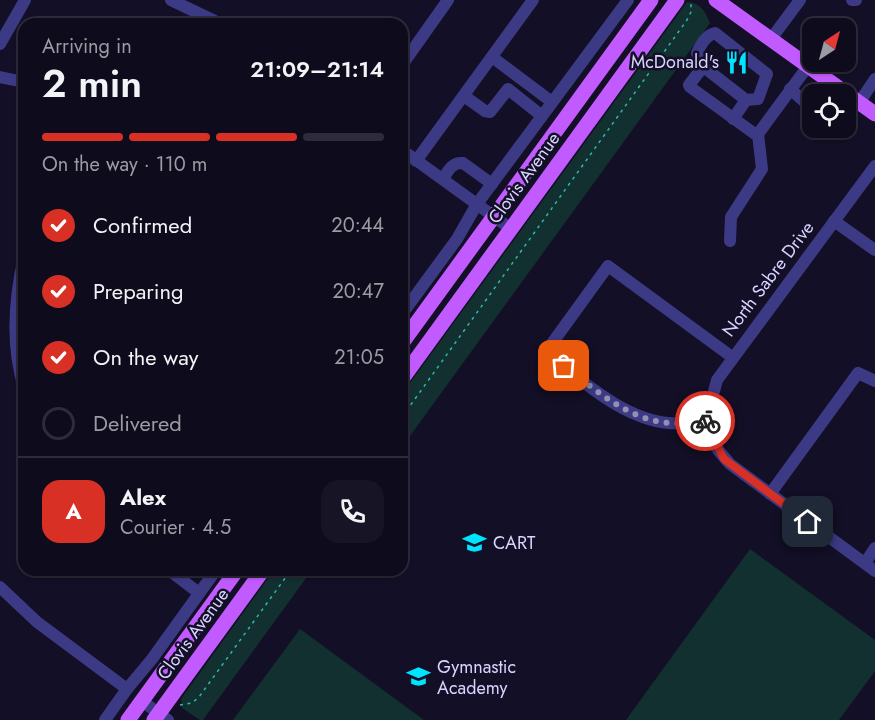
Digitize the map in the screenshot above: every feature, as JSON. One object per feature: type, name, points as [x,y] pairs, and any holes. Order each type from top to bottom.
[{"type":"main road","name":"Clovis Avenue","points":[[408,334],[651,0]]},
{"type":"main road","name":"Clovis Avenue","points":[[408,371],[677,0]]},
{"type":"main road","points":[[716,0],[802,62]]},
{"type":"main road","points":[[816,72],[832,84]]},
{"type":"main road","points":[[856,101],[875,114]]},
{"type":"main road","name":"Clovis Avenue","points":[[128,720],[233,576]]},
{"type":"main road","name":"Clovis Avenue","points":[[160,718],[259,576]]},
{"type":"street","points":[[0,44],[25,0]]},
{"type":"street","points":[[171,0],[208,18]]},
{"type":"street","points":[[408,57],[448,0]]},
{"type":"street","points":[[417,161],[533,0]]},
{"type":"street","points":[[408,302],[457,239],[477,204],[628,0]]},
{"type":"street","points":[[771,39],[800,0]]},
{"type":"street","points":[[715,33],[768,74],[758,99],[746,100],[702,68],[697,53],[705,39],[715,33]]},
{"type":"street","points":[[492,57],[552,102]]},
{"type":"street","points":[[702,68],[689,85],[690,87],[755,135],[758,134]]},
{"type":"street","points":[[512,72],[506,82],[508,89],[542,116]]},
{"type":"street","points":[[730,241],[731,217],[762,169],[758,134],[803,72]]},
{"type":"street","points":[[0,77],[18,81]]},
{"type":"street","points":[[856,94],[875,79]]},
{"type":"street","points":[[464,96],[490,112],[508,89]]},
{"type":"street","points":[[790,89],[802,99]]},
{"type":"street","points":[[734,119],[746,100]]},
{"type":"street","points":[[408,154],[511,229]]},
{"type":"street","points":[[442,179],[453,165],[458,163],[492,184]]},
{"type":"street","name":"North Sabre Drive","points":[[870,567],[724,459],[714,440],[710,405],[712,391],[717,380],[732,357],[875,166]]},
{"type":"street","points":[[834,221],[875,250]]},
{"type":"street","points":[[711,420],[668,423],[637,416],[621,408],[545,352],[608,266],[732,357]]},
{"type":"street","points":[[18,285],[14,324],[18,350]]},
{"type":"street","points":[[770,494],[858,373],[875,381]]},
{"type":"street","points":[[870,567],[875,548]]},
{"type":"street","points":[[177,576],[200,593]]},
{"type":"street","points":[[105,720],[212,576]]},
{"type":"street","points":[[0,587],[37,622],[127,689]]},
{"type":"street","points":[[142,701],[160,718]]},
{"type":"path","points":[[408,409],[687,20],[691,12],[691,0]]},
{"type":"path","points":[[180,705],[192,703],[199,697],[287,576]]},
{"type":"green space","points":[[687,2],[702,8],[710,23],[408,439],[408,386]]},
{"type":"green space","points":[[750,549],[875,640],[875,671],[839,720],[626,720]]},
{"type":"green space","points":[[270,576],[308,576],[203,720],[182,708],[181,699]]},
{"type":"green space","points":[[300,629],[424,720],[233,720]]},
{"type":"way so far","points":[[564,366],[621,408],[637,416],[668,423],[705,421]]},
{"type":"place","name":"McDonald's","points":[[737,62]]},
{"type":"place","name":"CART","points":[[475,543]]},
{"type":"place","name":"Gymnastic Academy","points":[[419,677]]},
{"type":"route","points":[[705,421],[711,420],[714,440],[724,459],[808,522]]}]
